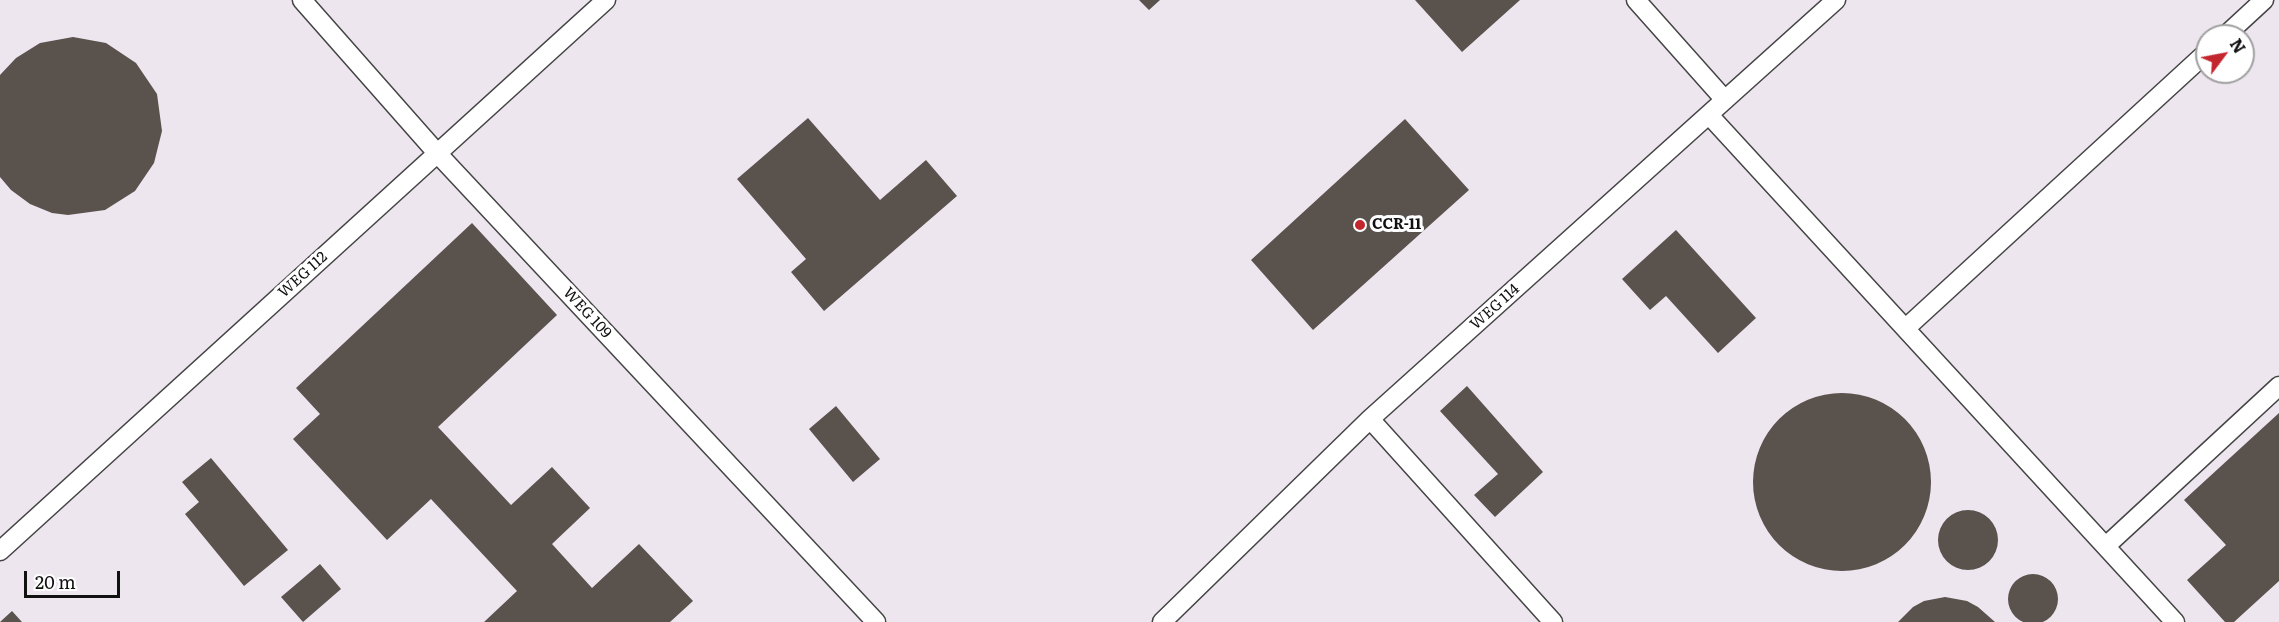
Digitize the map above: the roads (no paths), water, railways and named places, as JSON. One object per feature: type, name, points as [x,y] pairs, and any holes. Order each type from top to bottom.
[{"type":"lane","name":"WEG 109","points":[[302,0],[437,153],[876,622]]},
{"type":"lane","name":"WEG 112","points":[[0,551],[606,0]]},
{"type":"lane","points":[[1636,0],[1725,100]]},
{"type":"lane","name":"WEG 114","points":[[1162,622],[1370,419],[1836,0]]},
{"type":"lane","points":[[2235,24],[2253,3]]},
{"type":"lane","points":[[1906,328],[2195,63]]},
{"type":"lane","points":[[1709,115],[2175,622]]},
{"type":"lane","points":[[2106,546],[2279,387]]},
{"type":"lane","points":[[1370,419],[1553,622]]},
{"type":"place","name":"CCR-11","points":[[1360,225]]}]
